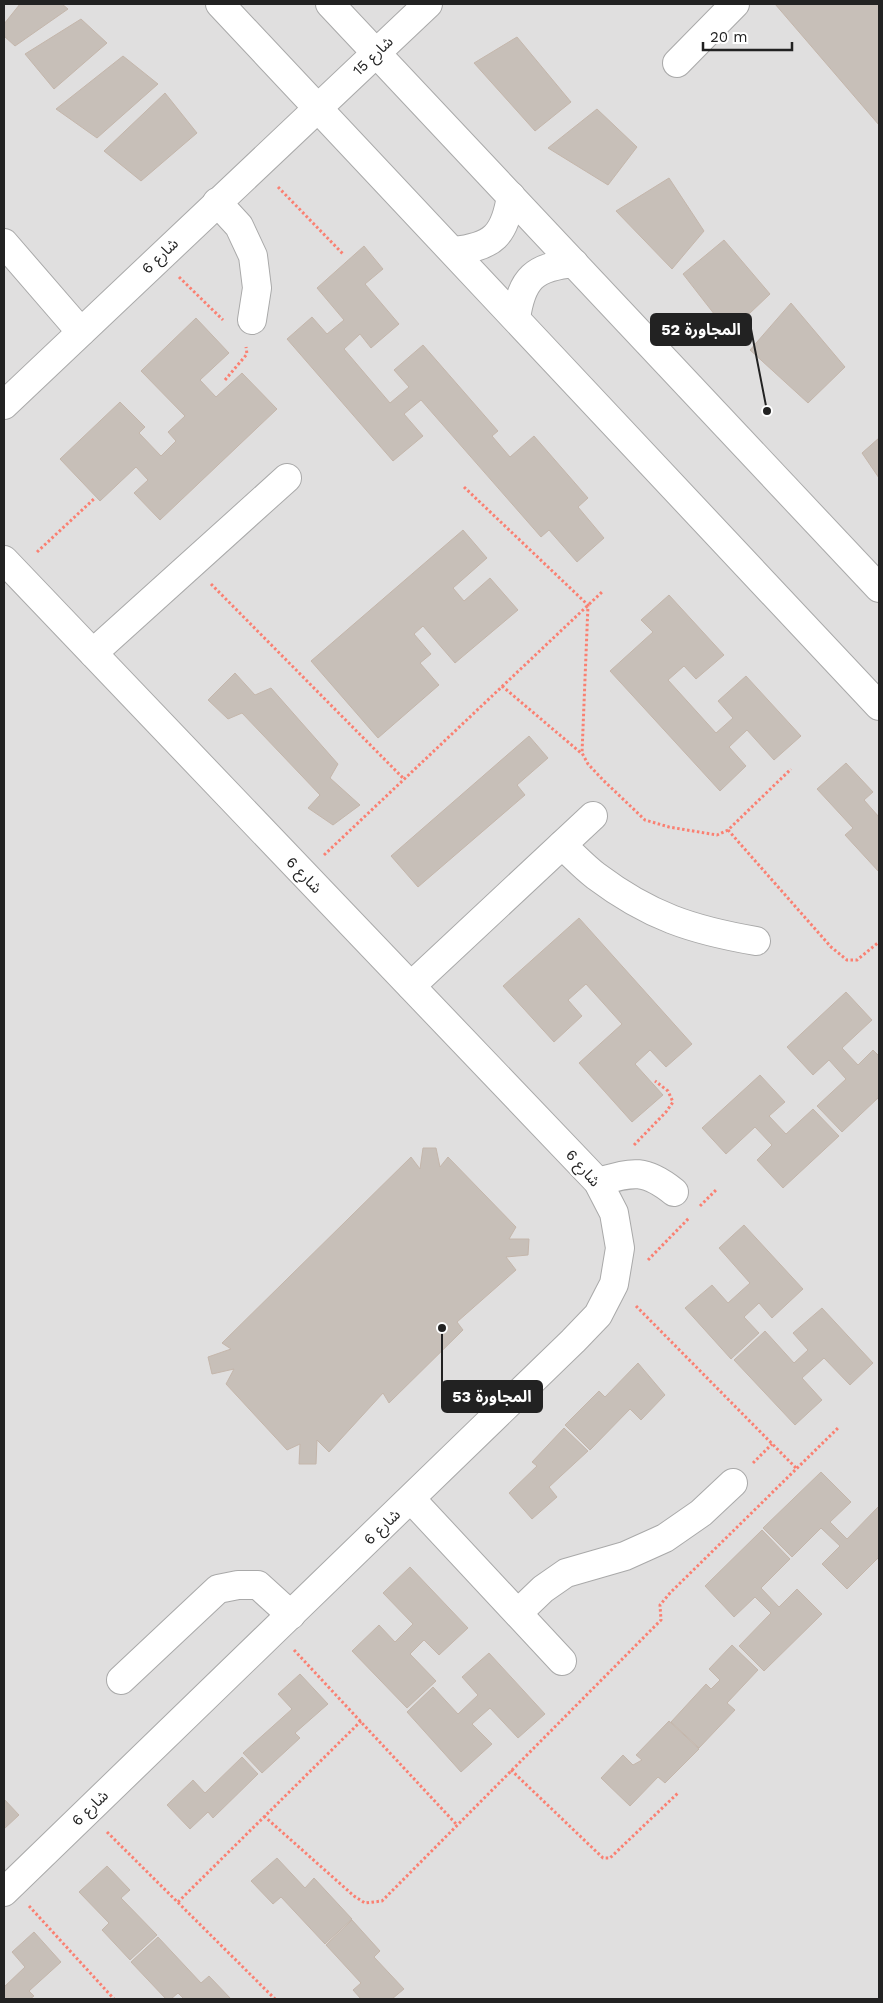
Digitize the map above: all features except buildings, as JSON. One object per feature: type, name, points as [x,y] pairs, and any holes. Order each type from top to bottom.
[{"type":"street","points":[[220,4],[454,251],[879,706]]},
{"type":"street","points":[[330,4],[879,588]]},
{"type":"street","name":"شارع 15","points":[[318,108],[428,4]]},
{"type":"street","points":[[677,64],[735,4]]},
{"type":"street","name":"شارع 6","points":[[4,405],[318,108]]},
{"type":"street","points":[[454,251],[476,249],[496,237],[508,218],[512,196]]},
{"type":"street","points":[[217,202],[239,226],[253,256],[257,288],[241,329]]},
{"type":"street","points":[[4,243],[81,332]]},
{"type":"street","points":[[516,318],[520,296],[532,277],[552,266],[574,263]]},
{"type":"street","points":[[93,653],[287,478]]},
{"type":"street","name":"شارع 6","points":[[7,1889],[598,1316],[614,1284],[620,1248],[614,1213],[598,1182],[10,566]]},
{"type":"street","points":[[411,986],[593,816]]},
{"type":"street","points":[[562,845],[594,875],[631,900],[662,916],[713,934],[756,941]]},
{"type":"street","points":[[598,1182],[629,1173],[645,1175],[661,1182],[674,1192]]},
{"type":"street","points":[[518,1613],[543,1589],[566,1573],[625,1556],[665,1538],[701,1514],[733,1483]]},
{"type":"street","points":[[411,1499],[562,1661]]},
{"type":"street","points":[[121,1680],[218,1590],[238,1585],[258,1585],[282,1622]]},
{"type":"path","points":[[257,165],[343,254]]},
{"type":"path","points":[[159,257],[241,329],[247,354],[225,380]]},
{"type":"path","points":[[464,487],[588,605],[582,753]]},
{"type":"path","points":[[10,566],[95,498]]},
{"type":"path","points":[[192,564],[404,779]]},
{"type":"path","points":[[304,874],[602,592]]},
{"type":"path","points":[[502,686],[582,753],[588,764],[644,820],[669,827],[717,835],[728,830],[791,769]]},
{"type":"path","points":[[728,830],[831,947],[847,960],[857,960],[879,942]]},
{"type":"path","points":[[632,1147],[666,1112],[672,1102],[668,1091],[655,1081]]},
{"type":"path","points":[[647,1261],[716,1190]]},
{"type":"path","points":[[614,1284],[797,1469]]},
{"type":"path","points":[[264,1816],[354,1896],[365,1903],[382,1901],[660,1620],[660,1605],[670,1593],[838,1428]]},
{"type":"path","points":[[282,1622],[360,1721],[457,1824]]},
{"type":"path","points":[[178,1902],[360,1721]]},
{"type":"path","points":[[511,1770],[603,1858],[610,1858],[679,1792]]},
{"type":"path","points":[[87,1812],[275,1999]]},
{"type":"path","points":[[7,1889],[112,1998]]},
{"type":"shaded area","points":[[4,4],[879,4],[879,1999],[4,1999]]},
{"type":"place","name":"المجاورة 52","points":[[767,411]]},
{"type":"place","name":"المجاورة 53","points":[[442,1328]]}]
